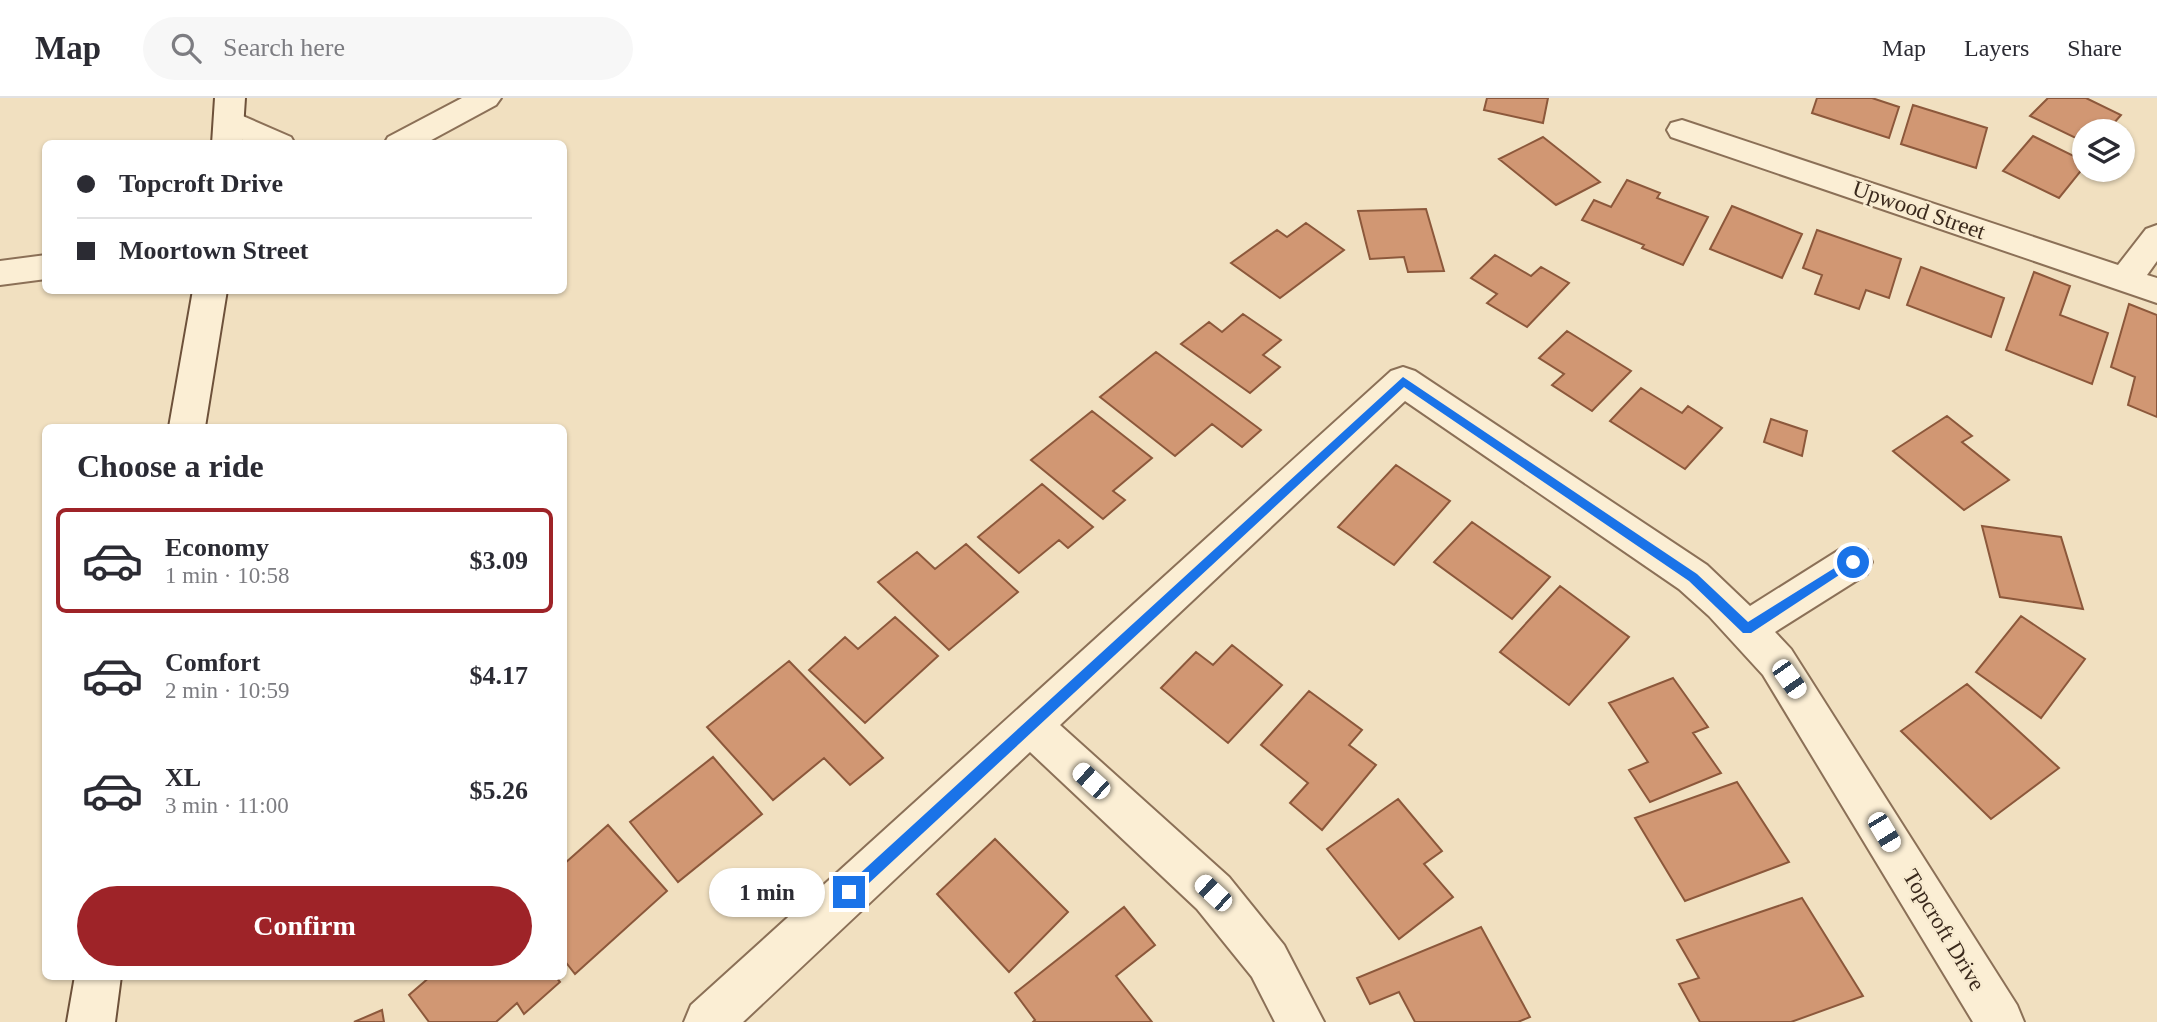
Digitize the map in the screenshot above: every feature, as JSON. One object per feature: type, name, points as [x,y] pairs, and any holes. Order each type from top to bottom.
[{"type":"street","points":[[407,140],[486,98]]},
{"type":"street","points":[[229,121],[271,140]]},
{"type":"street","name":"Upwood Street","points":[[1682,130],[2157,291]]},
{"type":"street","points":[[2125,280],[2157,237]]},
{"type":"street","points":[[0,273],[42,268]]},
{"type":"street","points":[[188,424],[209,294]]},
{"type":"street","name":"Topcroft Drive","points":[[1030,725],[1403,381],[1693,577],[1747,629],[1777,662],[1801,697],[2000,1022]]},
{"type":"street","points":[[1747,629],[1853,562]]},
{"type":"street","points":[[708,1022],[1030,725],[1213,893],[1268,961],[1300,1022]]},
{"type":"street","points":[[91,1022],[97,980]]},
{"type":"building","points":[[1487,98],[1548,98],[1543,123],[1484,110]]},
{"type":"building","points":[[1817,98],[1872,98],[1899,107],[1889,138],[1812,113]]},
{"type":"building","points":[[2048,98],[2086,98],[2121,115],[2118,119],[2072,119],[2072,136],[2030,116]]},
{"type":"building","points":[[1913,105],[1987,128],[1976,168],[1901,144]]},
{"type":"building","points":[[2033,136],[2072,155],[2072,182],[2059,198],[2003,171]]},
{"type":"building","points":[[1543,137],[1600,182],[1556,205],[1499,159]]},
{"type":"building","points":[[1627,180],[1660,193],[1657,198],[1708,217],[1683,265],[1642,248],[1644,245],[1582,220],[1594,200],[1611,207]]},
{"type":"building","points":[[1732,206],[1802,234],[1782,278],[1710,249]]},
{"type":"building","points":[[1426,209],[1444,271],[1408,272],[1404,257],[1370,259],[1358,211]]},
{"type":"building","points":[[1306,223],[1344,250],[1280,298],[1231,263],[1277,230],[1287,237]]},
{"type":"building","points":[[1817,230],[1901,259],[1889,298],[1866,290],[1859,309],[1815,294],[1822,275],[1803,268]]},
{"type":"building","points":[[1495,255],[1531,276],[1541,267],[1569,283],[1527,327],[1487,303],[1497,294],[1471,278]]},
{"type":"building","points":[[1921,267],[2004,298],[1991,337],[1907,305]]},
{"type":"building","points":[[2034,272],[2070,286],[2060,315],[2108,333],[2092,384],[2006,350]]},
{"type":"building","points":[[2129,304],[2157,315],[2157,417],[2128,405],[2135,377],[2111,367]]},
{"type":"building","points":[[1243,314],[1281,340],[1263,355],[1280,367],[1250,393],[1181,344],[1209,322],[1222,332]]},
{"type":"building","points":[[1567,331],[1631,371],[1592,411],[1552,385],[1564,374],[1539,358]]},
{"type":"building","points":[[1156,352],[1261,430],[1242,447],[1212,424],[1175,456],[1100,397]]},
{"type":"building","points":[[1641,388],[1682,413],[1688,406],[1722,428],[1685,469],[1610,421]]},
{"type":"building","points":[[1092,411],[1152,458],[1113,491],[1125,500],[1103,519],[1031,460]]},
{"type":"building","points":[[1947,416],[1972,436],[1962,442],[2009,480],[1964,510],[1893,451]]},
{"type":"building","points":[[1771,419],[1807,431],[1802,456],[1764,442]]},
{"type":"building","points":[[1396,465],[1450,501],[1394,565],[1338,527]]},
{"type":"building","points":[[1042,484],[1093,527],[1068,548],[1059,540],[1019,573],[978,537]]},
{"type":"building","points":[[1472,522],[1550,577],[1512,619],[1434,562]]},
{"type":"building","points":[[1982,526],[2061,537],[2083,609],[2000,597]]},
{"type":"building","points":[[966,544],[1018,592],[949,650],[878,582],[917,552],[935,569]]},
{"type":"building","points":[[1560,586],[1629,637],[1569,705],[1500,652]]},
{"type":"building","points":[[2021,616],[2085,659],[2041,718],[1976,672]]},
{"type":"building","points":[[895,617],[938,656],[865,723],[809,670],[845,637],[858,649]]},
{"type":"building","points":[[1232,645],[1282,685],[1228,743],[1161,688],[1196,652],[1213,665]]},
{"type":"building","points":[[789,661],[883,758],[850,785],[824,758],[773,800],[707,727]]},
{"type":"building","points":[[1673,678],[1708,727],[1693,733],[1721,773],[1650,802],[1629,770],[1648,762],[1609,703]]},
{"type":"building","points":[[1967,684],[2059,768],[1991,819],[1901,731]]},
{"type":"building","points":[[1309,691],[1362,730],[1349,745],[1376,765],[1322,830],[1290,803],[1308,783],[1261,745]]},
{"type":"building","points":[[713,757],[762,814],[678,882],[630,822]]},
{"type":"building","points":[[1737,782],[1789,862],[1685,901],[1635,818]]},
{"type":"building","points":[[1398,799],[1442,851],[1424,864],[1453,897],[1399,939],[1327,849]]},
{"type":"building","points":[[608,825],[667,891],[575,974],[567,964],[567,861]]},
{"type":"building","points":[[995,839],[1068,912],[1009,972],[937,894]]},
{"type":"building","points":[[1802,898],[1863,996],[1791,1022],[1700,1022],[1679,984],[1699,978],[1677,940]]},
{"type":"building","points":[[1124,907],[1155,945],[1116,976],[1152,1022],[1033,1022],[1035,1020],[1015,993]]},
{"type":"building","points":[[1481,927],[1530,1017],[1518,1022],[1415,1022],[1399,992],[1370,1004],[1357,978]]},
{"type":"building","points":[[426,980],[560,982],[524,1014],[517,1003],[496,1022],[429,1022],[409,995]]},
{"type":"building","points":[[382,1010],[384,1022],[354,1022]]},
{"type":"route","points":[[849,892],[1403,381],[1693,577],[1747,629],[1853,562]]}]
